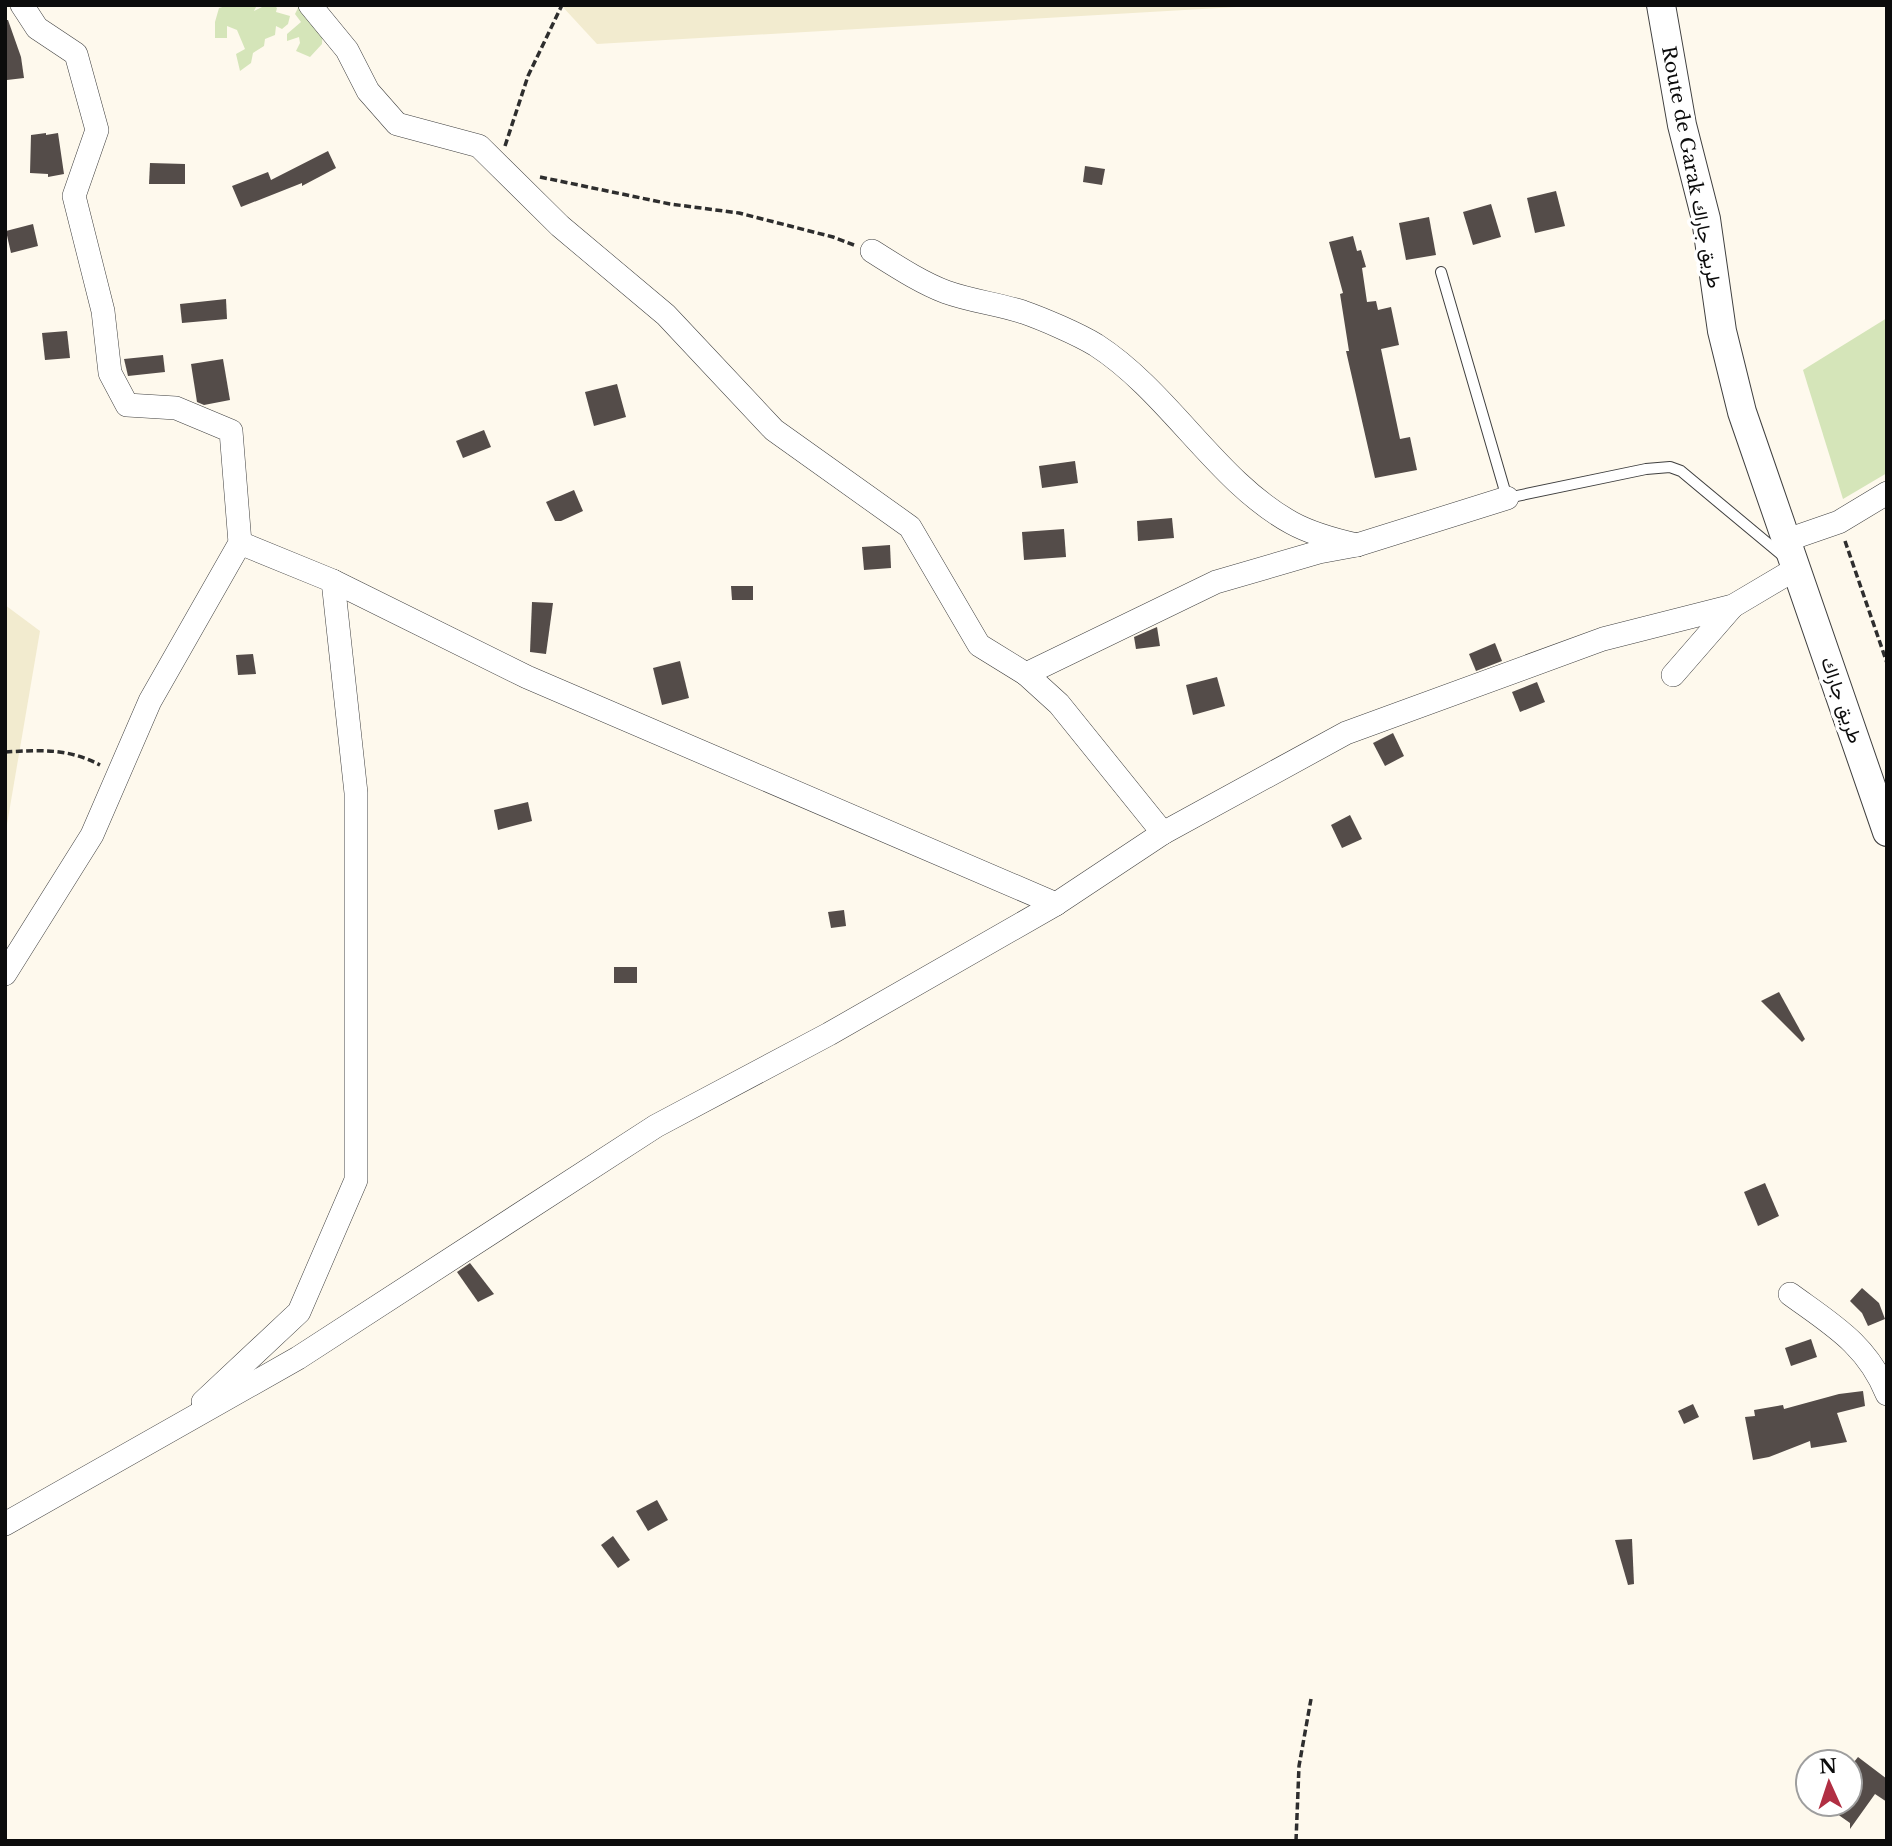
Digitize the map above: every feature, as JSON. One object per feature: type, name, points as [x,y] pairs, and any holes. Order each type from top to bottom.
[{"type":"street","points":[[5,974],[92,835],[150,701],[240,542],[231,431],[176,408],[127,405],[110,373],[103,311],[74,196],[97,130],[76,54],[37,28],[22,5]]},
{"type":"street","points":[[310,5],[347,50],[368,91],[397,124],[479,146],[560,226],[666,316],[774,430],[911,527],[979,645],[1026,674],[1059,704],[1163,833]]},
{"type":"street","name":"Route de Garak طريق جاراك","points":[[1661,5],[1682,125],[1706,219],[1729,364],[1742,412],[1797,568]]},
{"type":"street","points":[[872,251],[907,273],[947,292],[1025,313],[1094,344],[1127,369],[1262,504],[1292,523],[1331,540],[1357,545]]},
{"type":"street","points":[[1787,540],[1839,522],[1887,493]]},
{"type":"street","points":[[1026,674],[1216,582],[1319,552],[1357,545],[1507,498]]},
{"type":"street","points":[[240,542],[333,581],[527,677],[1056,904]]},
{"type":"street","points":[[5,1524],[298,1358],[656,1126],[829,1034],[1056,904],[1163,833],[1346,733],[1603,639],[1733,606],[1797,568]]},
{"type":"street","name":"طريق جاراك","points":[[1797,568],[1887,832]]},
{"type":"street","points":[[175,1428],[299,1312],[356,1180],[356,793],[333,581]]},
{"type":"street","points":[[1673,675],[1733,606]]},
{"type":"street","points":[[1790,1294],[1860,1348],[1879,1375],[1887,1394]]},
{"type":"lane","points":[[1441,272],[1507,498],[1646,468],[1670,467],[1691,478],[1797,568]]},
{"type":"path","points":[[499,165],[528,76],[562,5]]},
{"type":"path","points":[[534,176],[670,204],[739,213],[833,237],[872,251]]},
{"type":"path","points":[[1839,522],[1887,663]]},
{"type":"path","points":[[5,752],[45,749],[81,755],[118,774]]},
{"type":"path","points":[[1296,1841],[1299,1766],[1311,1699]]},
{"type":"shaded area","points":[[561,5],[1271,5],[597,44]]},
{"type":"shaded area","points":[[5,605],[40,631],[5,836]]},
{"type":"green space","points":[[229,5],[257,5],[254,11],[266,5],[274,5],[276,12],[290,16],[288,24],[282,29],[276,26],[275,35],[265,39],[264,46],[253,53],[251,63],[240,71],[236,54],[245,49],[237,30],[227,26],[227,38],[215,38],[215,22],[219,8]]},
{"type":"green space","points":[[299,6],[323,23],[322,44],[310,57],[296,51],[300,43],[299,37],[287,41],[287,34],[301,22],[295,14]]},
{"type":"green space","points":[[1887,318],[1887,473],[1843,499],[1803,370]]},
{"type":"building","points":[[5,20],[8,20],[21,57],[24,78],[7,80]]},
{"type":"building","points":[[58,133],[64,174],[48,177],[48,174],[30,173],[31,135]]},
{"type":"building","points":[[328,151],[336,168],[302,186],[302,183],[241,207],[232,186],[268,172],[271,180]]},
{"type":"building","points":[[150,163],[185,164],[185,184],[149,184]]},
{"type":"building","points":[[1085,166],[1105,169],[1102,185],[1083,182]]},
{"type":"building","points":[[1556,191],[1565,226],[1535,233],[1527,198]]},
{"type":"building","points":[[1491,204],[1501,237],[1473,245],[1463,212]]},
{"type":"building","points":[[1429,217],[1436,255],[1406,260],[1399,223]]},
{"type":"building","points":[[33,224],[38,246],[11,253],[6,231]]},
{"type":"building","points":[[1353,236],[1357,251],[1361,250],[1366,267],[1362,268],[1367,302],[1376,301],[1378,310],[1391,307],[1399,345],[1381,349],[1400,439],[1410,437],[1417,470],[1375,478],[1346,351],[1349,351],[1340,294],[1343,293],[1329,242]]},
{"type":"building","points":[[226,299],[227,319],[182,323],[180,304]]},
{"type":"building","points":[[67,331],[70,358],[45,360],[42,333]]},
{"type":"building","points":[[163,355],[165,372],[128,376],[124,359]]},
{"type":"building","points":[[223,359],[230,400],[204,405],[197,402],[191,364]]},
{"type":"building","points":[[617,384],[626,417],[594,426],[585,392]]},
{"type":"building","points":[[484,430],[491,447],[463,458],[456,441]]},
{"type":"building","points":[[1075,461],[1078,483],[1042,488],[1039,466]]},
{"type":"building","points":[[574,490],[583,511],[555,521],[546,502]]},
{"type":"building","points":[[1172,518],[1174,538],[1138,541],[1137,521]]},
{"type":"building","points":[[1064,529],[1066,557],[1024,560],[1022,532]]},
{"type":"building","points":[[890,545],[891,568],[864,570],[862,547]]},
{"type":"building","points":[[731,586],[753,586],[753,600],[732,600]]},
{"type":"building","points":[[532,602],[553,603],[546,654],[530,652]]},
{"type":"building","points":[[1157,627],[1160,646],[1136,649],[1134,637]]},
{"type":"building","points":[[1495,643],[1502,661],[1476,671],[1469,654]]},
{"type":"building","points":[[253,654],[256,674],[238,675],[236,655]]},
{"type":"building","points":[[680,661],[689,698],[662,705],[653,668]]},
{"type":"building","points":[[1217,677],[1225,706],[1193,715],[1186,685]]},
{"type":"building","points":[[1537,682],[1545,702],[1520,712],[1512,692]]},
{"type":"building","points":[[1393,733],[1404,756],[1385,766],[1373,743]]},
{"type":"building","points":[[528,802],[532,821],[498,830],[494,810]]},
{"type":"building","points":[[1350,815],[1362,839],[1342,848],[1331,825]]},
{"type":"building","points":[[844,910],[846,926],[831,928],[828,912]]},
{"type":"building","points":[[614,967],[637,967],[637,983],[614,983]]},
{"type":"building","points":[[1779,992],[1805,1039],[1802,1042],[1761,1001]]},
{"type":"building","points":[[1765,1183],[1779,1216],[1758,1226],[1744,1192]]},
{"type":"building","points":[[470,1263],[494,1294],[478,1302],[457,1272]]},
{"type":"building","points":[[1862,1288],[1879,1303],[1885,1319],[1868,1326],[1862,1313],[1850,1301]]},
{"type":"building","points":[[1811,1339],[1817,1357],[1791,1366],[1785,1348]]},
{"type":"building","points":[[1863,1391],[1865,1406],[1837,1413],[1847,1442],[1811,1448],[1810,1441],[1769,1457],[1753,1460],[1745,1417],[1755,1416],[1754,1410],[1783,1405],[1784,1409],[1839,1394]]},
{"type":"building","points":[[1693,1404],[1699,1417],[1684,1424],[1678,1411]]},
{"type":"building","points":[[657,1500],[668,1520],[648,1531],[636,1511]]},
{"type":"building","points":[[613,1536],[630,1560],[618,1568],[601,1545]]},
{"type":"building","points":[[1632,1539],[1634,1584],[1628,1585],[1615,1540]]},
{"type":"building","points":[[1864,1762],[1887,1779],[1887,1802],[1875,1794],[1864,1809]]},
{"type":"building","points":[[1843,1818],[1858,1818],[1850,1829],[1850,1823]]}]
